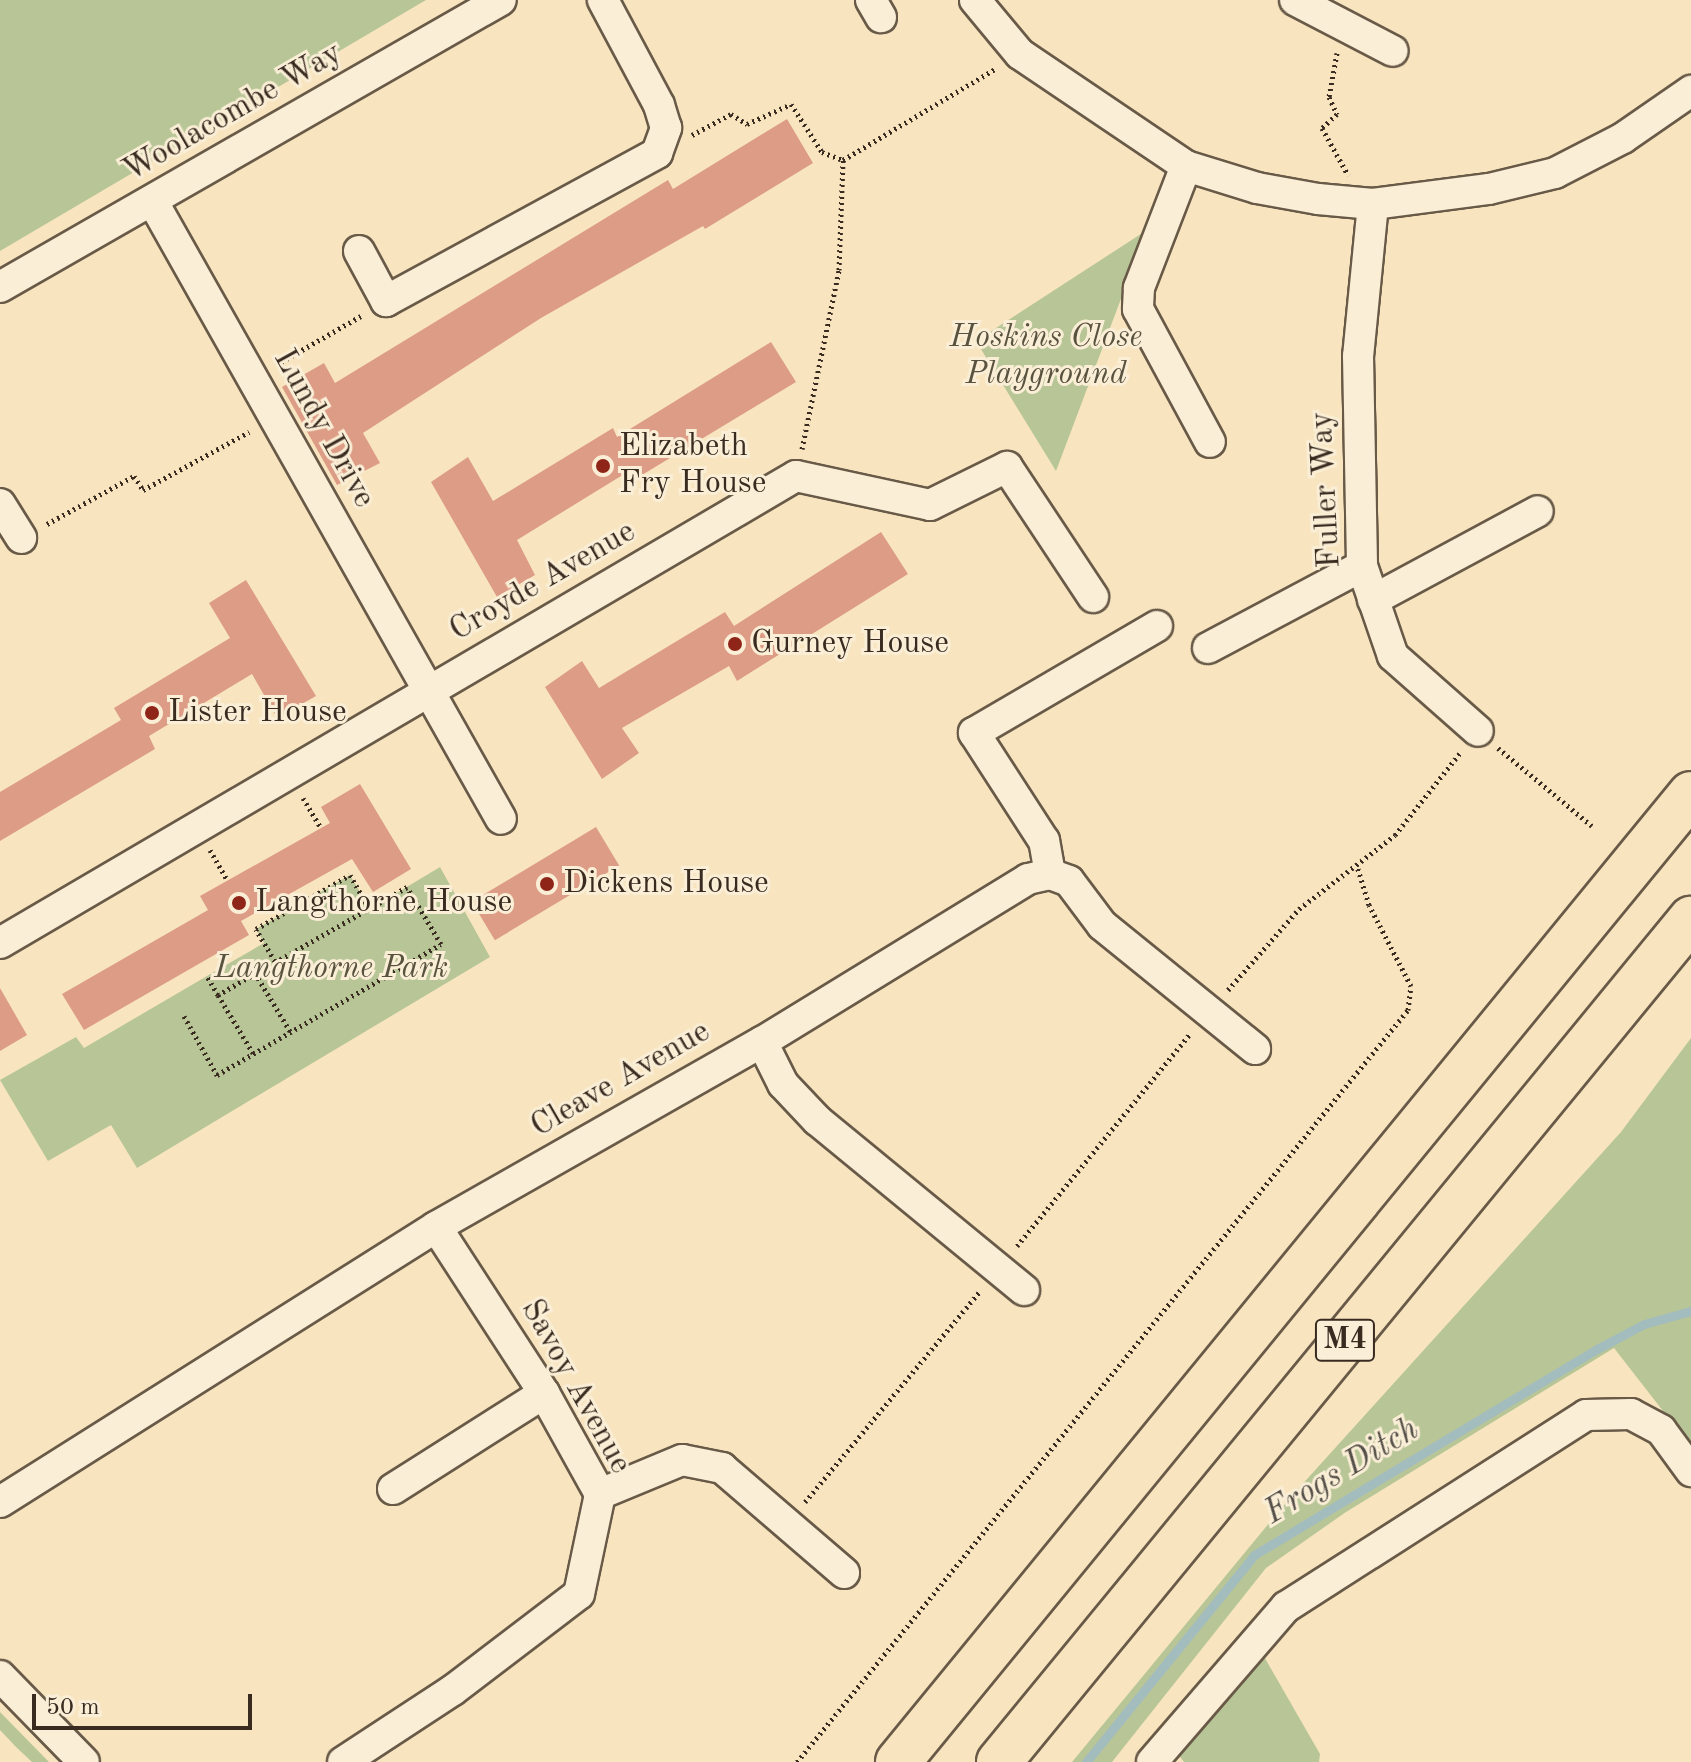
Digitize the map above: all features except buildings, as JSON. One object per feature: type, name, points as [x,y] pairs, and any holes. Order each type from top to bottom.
[{"type":"highway","name":"M4","points":[[898,1762],[1691,794]]},
{"type":"highway","name":"M4","points":[[999,1762],[1691,919]]},
{"type":"street","name":"Woolacombe Way","points":[[0,287],[501,0]]},
{"type":"street","points":[[359,251],[386,301],[657,153],[666,128],[659,105],[603,0]]},
{"type":"street","points":[[975,0],[1020,54],[1186,166],[1257,188],[1366,203],[1489,189],[1555,173],[1623,138],[1691,91]]},
{"type":"street","points":[[1295,0],[1393,51]]},
{"type":"street","points":[[1186,166],[1139,288],[1138,309],[1210,442]]},
{"type":"street","name":"Lundy Drive","points":[[153,202],[501,819]]},
{"type":"street","name":"Fuller Way","points":[[1366,203],[1358,356],[1362,566],[1393,656],[1478,731]]},
{"type":"street","points":[[796,476],[930,505],[1007,467],[1093,597]]},
{"type":"street","name":"Croyde Avenue","points":[[0,943],[796,476]]},
{"type":"street","points":[[0,504],[21,538]]},
{"type":"street","points":[[1373,600],[1538,511]]},
{"type":"street","points":[[1208,648],[1362,566]]},
{"type":"street","points":[[1157,626],[974,733],[1044,841],[1050,874],[1069,881],[1102,925],[1255,1049]]},
{"type":"street","name":"Cleave Avenue","points":[[0,1502],[436,1227],[762,1042],[1028,879],[1050,874]]},
{"type":"street","points":[[762,1042],[783,1084],[817,1120],[1024,1290]]},
{"type":"street","name":"Savoy Avenue","points":[[343,1762],[453,1690],[579,1594],[600,1494],[544,1393],[436,1227]]},
{"type":"street","points":[[393,1489],[544,1393]]},
{"type":"street","points":[[1152,1762],[1286,1607],[1586,1415],[1631,1414],[1661,1430],[1691,1471]]},
{"type":"street","points":[[600,1494],[682,1460],[722,1468],[844,1573]]},
{"type":"street","points":[[0,1676],[84,1762]]},
{"type":"path","points":[[1342,25],[1329,97],[1337,114],[1322,128],[1366,203]]},
{"type":"path","points":[[843,160],[1020,54]]},
{"type":"path","points":[[657,153],[731,114],[747,124],[791,104],[822,152],[843,160]]},
{"type":"path","points":[[796,476],[839,270],[843,160]]},
{"type":"path","points":[[254,378],[386,301]]},
{"type":"path","points":[[21,538],[134,476],[143,490],[275,417]]},
{"type":"path","points":[[787,1524],[1208,1012],[1299,909],[1358,868],[1395,835],[1478,731],[1592,826]]},
{"type":"path","points":[[797,1762],[1408,1010],[1411,986],[1369,905],[1358,868]]},
{"type":"path","points":[[275,961],[256,929],[350,875],[369,908]]},
{"type":"path","points":[[184,1016],[217,1075],[441,944],[407,887],[218,995]]},
{"type":"path","points":[[255,973],[290,1031]]},
{"type":"path","points":[[207,976],[253,1053]]},
{"type":"green space","points":[[0,0],[426,0],[0,251]]},
{"type":"green space","name":"Hoskins Close Playground","points":[[1147,230],[1056,471],[976,341]]},
{"type":"green space","name":"Langthorne Park","points":[[440,867],[490,957],[137,1168],[111,1125],[48,1161],[0,1080],[76,1037],[84,1048],[264,943],[256,929],[350,875],[370,909]]},
{"type":"green space","points":[[1691,1038],[1691,1447],[1614,1348],[1346,1512],[1266,1568],[1112,1762],[1072,1762],[1289,1499],[1621,1132]]},
{"type":"green space","points":[[1262,1653],[1320,1754],[1319,1762],[1184,1762],[1173,1748]]},
{"type":"green space","points":[[0,1712],[49,1762],[32,1762],[16,1747],[0,1730]]},
{"type":"waterway","name":"Frogs Ditch","points":[[1086,1762],[1254,1555],[1597,1349],[1644,1324],[1691,1311]]},
{"type":"place","name":"Elizabeth Fry House","points":[[603,466]]},
{"type":"place","name":"Gurney House","points":[[735,644]]},
{"type":"place","name":"Lister House","points":[[152,713]]},
{"type":"place","name":"Dickens House","points":[[547,884]]},
{"type":"place","name":"Langthorne House","points":[[239,903]]}]
